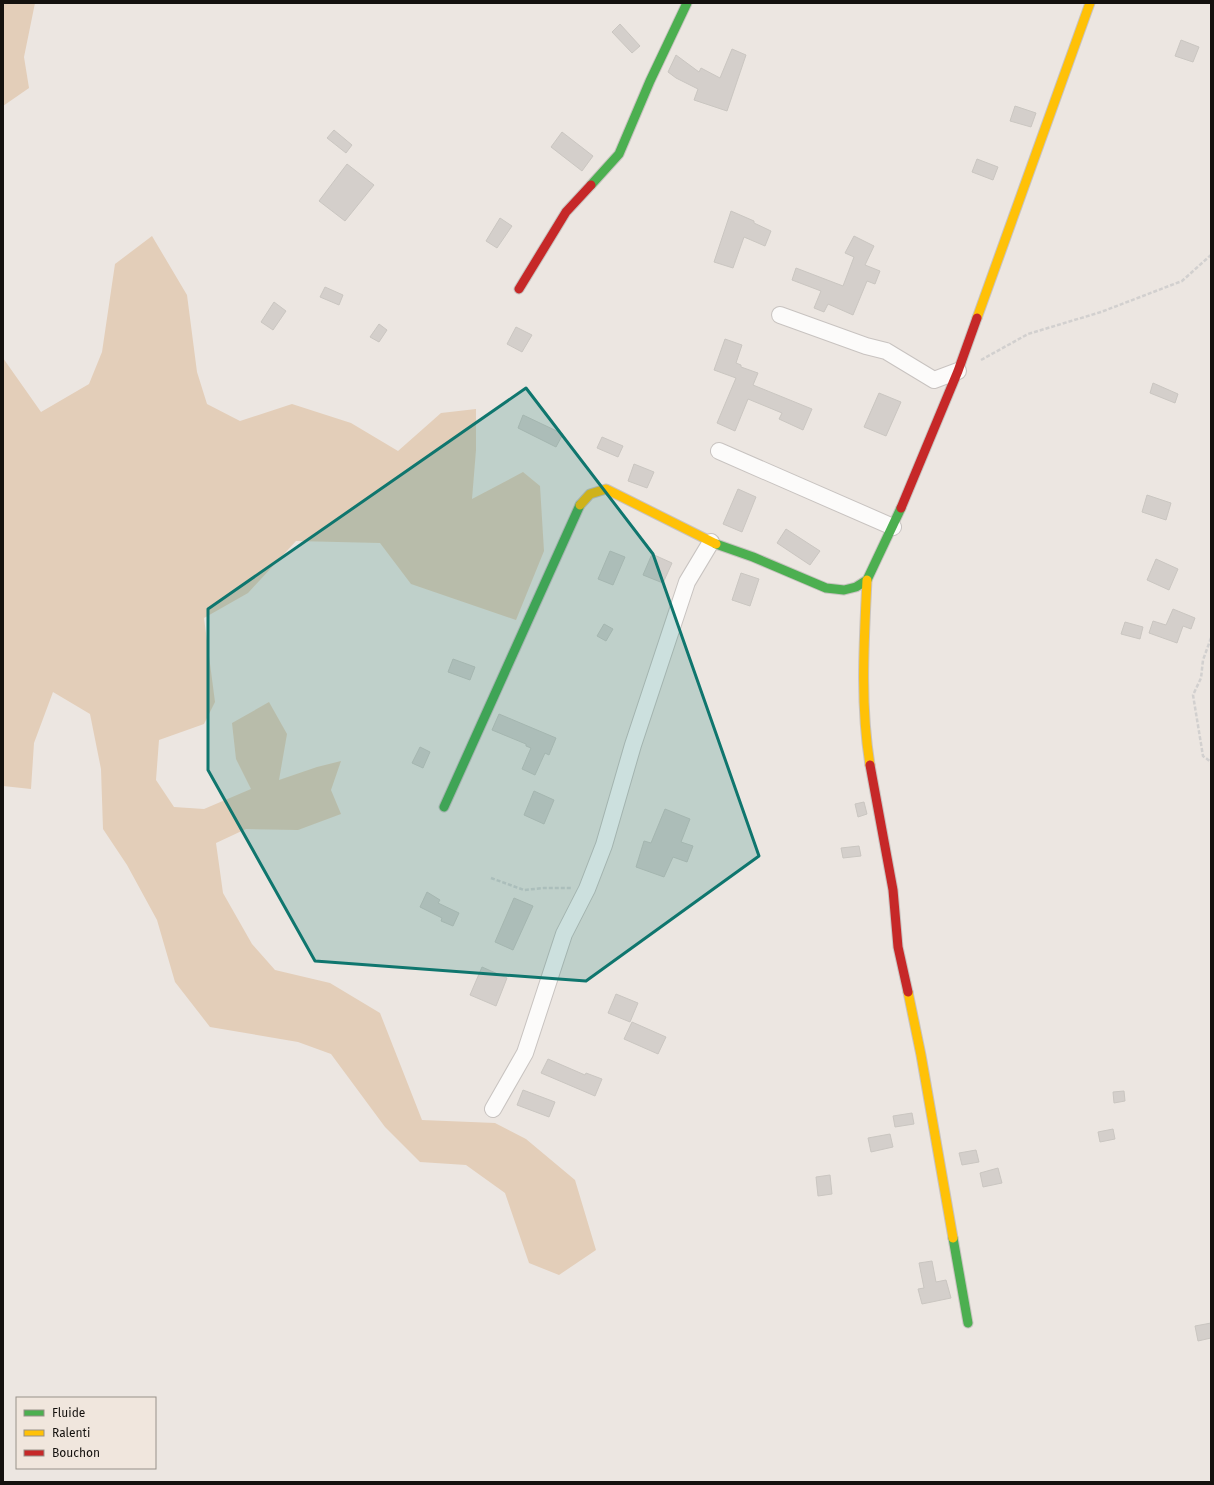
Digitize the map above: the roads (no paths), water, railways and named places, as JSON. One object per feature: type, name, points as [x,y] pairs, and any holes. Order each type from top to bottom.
[{"type":"street","points":[[519,289],[566,212],[619,154],[650,80],[687,3]]},
{"type":"street","points":[[968,1323],[921,1055],[898,947],[893,890],[866,740],[863,656],[867,580],[893,527],[958,371],[1090,3]]},
{"type":"street","points":[[780,315],[866,346],[886,351],[934,380],[958,371]]},
{"type":"street","points":[[719,451],[893,527]]},
{"type":"street","points":[[444,807],[578,507],[590,494],[606,489],[711,542],[753,557],[826,588],[844,590],[856,587],[867,580]]},
{"type":"street","points":[[493,1109],[525,1053],[564,934],[587,889],[604,845],[633,745],[687,582],[711,542]]}]
